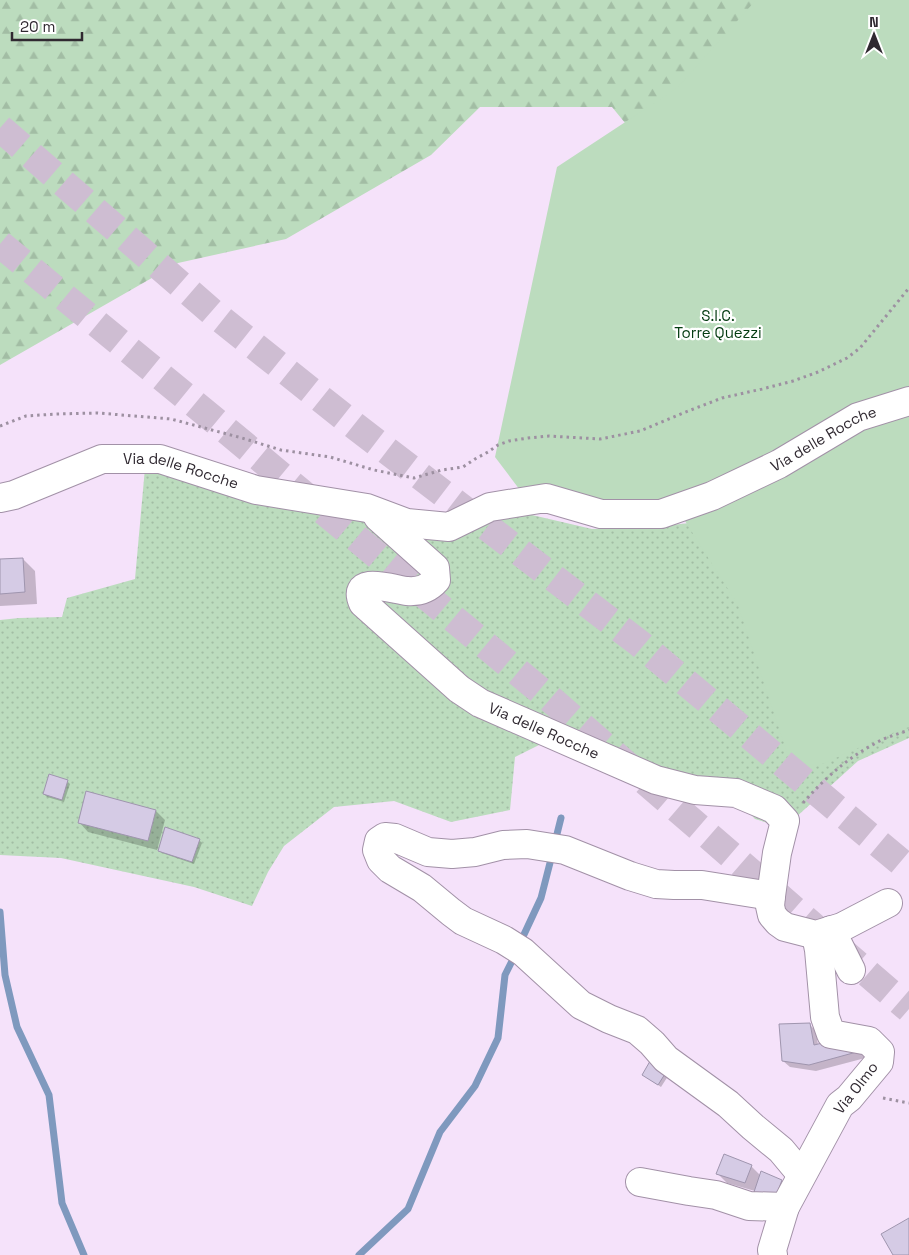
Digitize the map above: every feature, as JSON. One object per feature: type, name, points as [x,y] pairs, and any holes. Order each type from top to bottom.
[{"type":"street","name":"Via delle Rocche","points":[[0,498],[14,495],[102,459],[160,460],[256,490],[367,508],[407,523],[449,526],[490,507],[546,498],[601,514],[661,514],[712,496],[779,464],[858,417],[909,401]]},
{"type":"street","name":"Via delle Rocche","points":[[367,508],[435,568],[436,580],[429,587],[420,590],[408,591],[372,585],[365,587],[361,598],[363,603],[459,688],[480,703],[656,780],[695,790],[736,793],[774,809],[785,822]]},
{"type":"street","points":[[785,822],[777,853],[770,906],[772,915],[778,922],[785,927],[824,932],[842,926],[888,903]]},
{"type":"street","points":[[771,896],[702,885],[656,884],[630,876],[565,850],[528,844],[503,845],[475,852],[452,854],[428,852],[395,838],[385,837],[378,842],[377,850],[381,860],[390,868],[422,888],[462,921],[504,940],[523,952],[581,1005],[609,1020],[637,1030],[666,1059],[728,1104],[781,1150],[801,1174]]},
{"type":"street","points":[[824,932],[851,970]]},
{"type":"street","name":"Via Olmo","points":[[773,1255],[772,1250],[785,1207],[801,1174],[840,1105],[850,1098],[879,1062],[880,1052],[869,1041],[831,1034],[825,1017],[819,950],[824,932]]},
{"type":"street","points":[[640,1182],[716,1195],[749,1206],[785,1207]]},
{"type":"path","points":[[0,426],[26,416],[56,414],[98,413],[171,420],[281,450],[330,457],[374,470],[414,478],[463,466],[498,445],[510,441],[549,436],[600,439],[640,431],[722,398],[785,383],[818,372],[847,358],[860,348],[909,288]]},
{"type":"path","points":[[785,822],[822,782],[851,758],[877,742],[909,730]]},
{"type":"green space","points":[[0,0],[909,0],[769,299],[612,107],[480,107],[431,155],[286,239],[178,263],[0,365]]},
{"type":"green space","name":"S.I.C. Torre Quezzi","points":[[756,0],[909,0],[909,727],[795,776],[738,605],[680,513],[529,502],[495,457],[557,167],[677,88]]},
{"type":"green space","points":[[909,421],[909,738],[858,761],[784,828],[755,819],[745,808],[543,743],[515,757],[510,810],[451,822],[394,801],[334,807],[284,846],[268,872],[252,906],[194,887],[61,858],[0,855],[0,620],[62,617],[67,598],[135,579],[145,468],[337,512],[423,537],[495,513],[532,515],[592,529],[653,527],[717,520]]},
{"type":"building","points":[[23,558],[25,592],[0,594],[0,559]]},
{"type":"building","points":[[49,774],[68,780],[62,800],[43,794]]},
{"type":"building","points":[[86,791],[156,810],[148,841],[78,823]]},
{"type":"building","points":[[165,827],[200,839],[192,862],[158,851]]},
{"type":"building","points":[[810,1023],[814,1045],[839,1039],[864,1050],[809,1065],[782,1061],[779,1024]]},
{"type":"building","points":[[653,1056],[670,1066],[658,1085],[642,1075]]},
{"type":"building","points":[[724,1154],[752,1165],[745,1183],[716,1174]]},
{"type":"building","points":[[761,1171],[782,1180],[775,1199],[754,1192]]},
{"type":"building","points":[[909,1218],[909,1255],[893,1255],[881,1234]]},
{"type":"waterway","points":[[555,842],[561,818]]},
{"type":"waterway","points":[[520,943],[541,898],[552,855]]},
{"type":"waterway","points":[[0,912],[5,975],[17,1027],[49,1095],[62,1203],[84,1255]]},
{"type":"waterway","points":[[359,1255],[408,1209],[440,1132],[475,1086],[498,1038],[505,975],[516,953]]},
{"type":"tunnel","points":[[0,128],[212,312],[355,426],[639,643],[909,869]]},
{"type":"tunnel","points":[[0,244],[548,697],[909,1009]]}]
